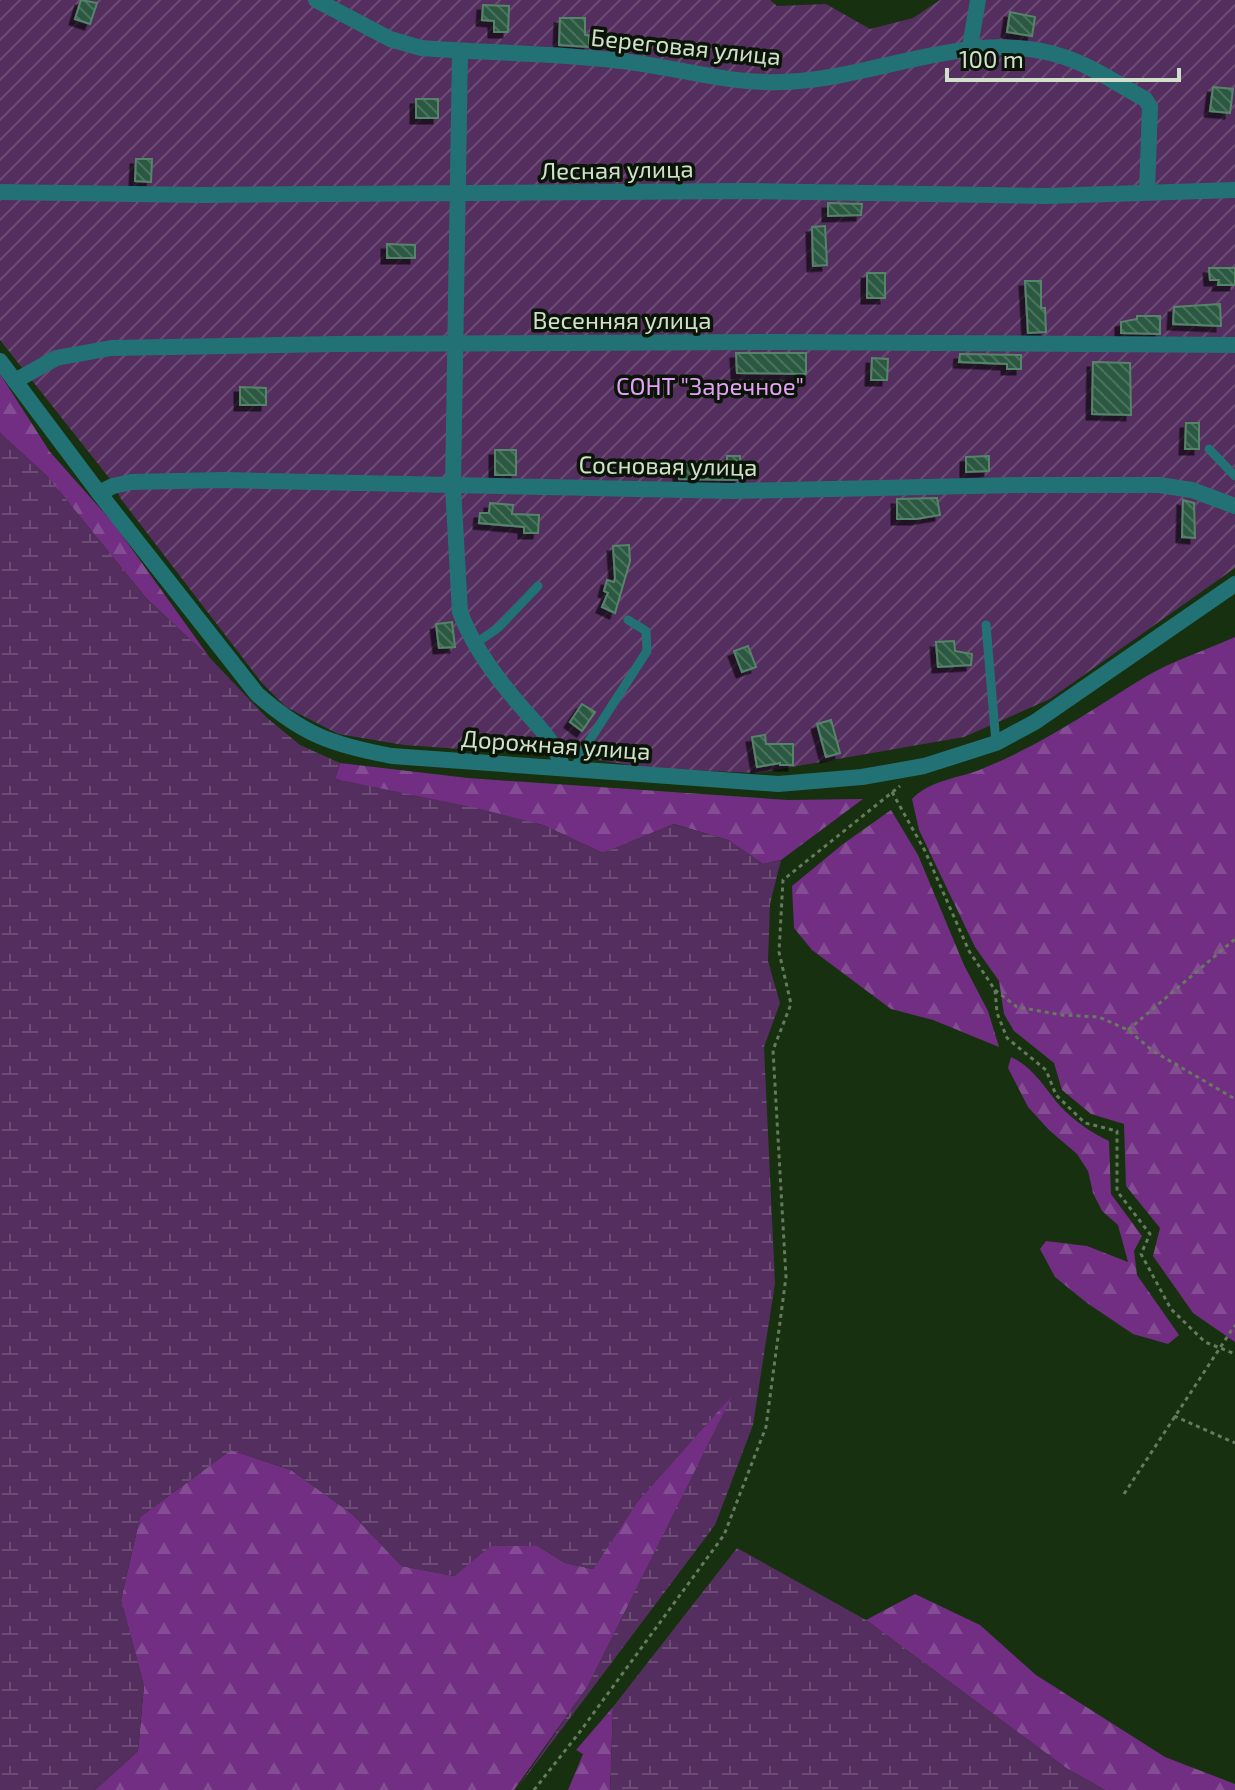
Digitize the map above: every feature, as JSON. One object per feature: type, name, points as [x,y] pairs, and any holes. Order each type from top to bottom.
[{"type":"street","name":"Береговая улица","points":[[316,0],[390,39],[421,48],[621,61],[765,83],[813,80],[888,67],[970,47],[1007,46],[1066,58],[1145,99],[1150,107],[1147,192]]},
{"type":"street","points":[[970,47],[978,0]]},
{"type":"street","points":[[460,51],[453,486],[460,612],[476,643],[513,697],[549,737],[568,769]]},
{"type":"street","name":"Лесная улица","points":[[0,192],[186,195],[762,191],[1047,196],[1235,190]]},
{"type":"street","name":"Весенняя улица","points":[[15,381],[56,358],[111,348],[776,342],[1235,345]]},
{"type":"street","name":"Дорожная улица","points":[[0,361],[257,694],[284,718],[313,734],[346,747],[392,756],[778,784],[826,782],[924,766],[996,743],[1035,722],[1235,584]]},
{"type":"street","name":"Сосновая улица","points":[[99,493],[131,482],[224,480],[732,491],[1159,485],[1192,490],[1235,506]]},
{"type":"lane","points":[[1209,449],[1235,476]]},
{"type":"lane","points":[[476,643],[498,628],[538,586]]},
{"type":"lane","points":[[568,769],[647,651],[646,631],[628,620]]},
{"type":"lane","points":[[986,625],[996,743]]},
{"type":"path","points":[[534,1790],[724,1535],[766,1427],[786,1277],[773,1050],[791,1004],[779,952],[783,880],[903,783]]},
{"type":"path","points":[[892,792],[925,851],[969,951],[995,990],[1017,1007],[1062,1015],[1099,1017],[1128,1030],[1153,1051],[1235,1099]]},
{"type":"path","points":[[1128,1030],[1235,939]]},
{"type":"path","points":[[995,990],[997,1013],[1007,1038],[1046,1070],[1056,1095],[1085,1123],[1117,1131],[1117,1191],[1150,1234],[1141,1254],[1171,1309],[1205,1342],[1235,1354]]},
{"type":"path","points":[[1124,1494],[1235,1325]]},
{"type":"path","points":[[1174,1416],[1235,1443]]},
{"type":"green space","name":"СОНТ \"Заречное\"","points":[[0,0],[770,0],[777,6],[826,4],[870,29],[913,18],[940,0],[1235,0],[1235,568],[1050,699],[964,737],[757,773],[649,768],[585,758],[404,745],[338,734],[286,707],[262,683],[121,499],[110,479],[0,340]]},
{"type":"green space","points":[[0,374],[50,452],[114,524],[210,658],[146,598],[47,476],[0,433]]},
{"type":"green space","points":[[0,433],[47,476],[146,598],[210,658],[266,717],[300,745],[340,763],[335,779],[543,825],[603,853],[673,824],[728,840],[763,864],[781,860],[770,904],[768,961],[780,1003],[764,1047],[775,1283],[753,1425],[715,1525],[516,1790],[588,1686],[732,1396],[637,1502],[593,1569],[565,1563],[538,1546],[491,1546],[454,1576],[401,1566],[351,1513],[291,1470],[231,1450],[140,1517],[121,1600],[144,1686],[138,1751],[95,1790],[0,1790]]},
{"type":"green space","points":[[1235,637],[1235,1342],[1193,1313],[1153,1256],[1160,1228],[1126,1186],[1124,1124],[1091,1114],[1062,1090],[1054,1063],[1014,1031],[1004,1014],[999,981],[975,947],[919,830],[912,799],[937,783],[984,768],[1027,748],[1155,671]]},
{"type":"green space","points":[[340,763],[468,778],[788,800],[863,799],[781,860],[763,864],[728,840],[674,824],[603,853],[543,825],[335,779]]},
{"type":"green space","points":[[891,810],[918,855],[964,965],[988,1011],[999,1047],[933,1020],[891,1009],[812,950],[794,928],[792,886]]},
{"type":"green space","points":[[1011,1057],[1033,1072],[1072,1117],[1109,1141],[1111,1194],[1142,1236],[1134,1251],[1137,1275],[1179,1335],[1168,1344],[1133,1334],[1055,1277],[1040,1249],[1046,1241],[1087,1246],[1128,1262],[1118,1225],[1102,1211],[1093,1193],[1088,1171],[1077,1154],[1028,1107],[1008,1068]]},
{"type":"green space","points":[[734,1393],[588,1686],[514,1790],[95,1790],[138,1751],[144,1686],[121,1600],[140,1517],[231,1450],[291,1470],[351,1513],[402,1566],[454,1576],[490,1546],[538,1546],[565,1563],[593,1569],[637,1502]]},
{"type":"green space","points":[[737,1548],[866,1620],[1066,1768],[1105,1790],[610,1790],[613,1707]]},
{"type":"green space","points":[[915,1594],[980,1625],[1036,1675],[1165,1757],[1235,1784],[1235,1790],[1105,1790],[1066,1768],[866,1620]]},
{"type":"green space","points":[[613,1707],[610,1790],[568,1790],[583,1754],[576,1750]]},
{"type":"building","points":[[81,0],[97,3],[90,24],[75,19]]},
{"type":"building","points":[[483,5],[509,6],[508,32],[494,32],[494,21],[482,20]]},
{"type":"building","points":[[1010,12],[1035,17],[1032,36],[1007,32]]},
{"type":"building","points":[[560,18],[585,18],[589,47],[559,45]]},
{"type":"building","points":[[1213,87],[1233,89],[1230,113],[1210,111]]},
{"type":"building","points":[[416,99],[438,99],[438,118],[416,118]]},
{"type":"building","points":[[136,159],[152,159],[151,182],[135,181]]},
{"type":"building","points":[[828,203],[862,204],[861,215],[828,216]]},
{"type":"building","points":[[825,226],[827,265],[813,266],[812,227]]},
{"type":"building","points":[[387,244],[415,245],[415,258],[387,258]]},
{"type":"building","points":[[1209,268],[1235,268],[1235,285],[1218,285],[1219,280],[1210,280]]},
{"type":"building","points":[[867,273],[885,273],[885,298],[867,298]]},
{"type":"building","points":[[1025,281],[1041,281],[1041,308],[1045,308],[1046,332],[1028,333]]},
{"type":"building","points":[[1220,304],[1221,326],[1173,324],[1174,307]]},
{"type":"building","points":[[1137,316],[1160,316],[1160,334],[1121,333],[1121,322],[1137,319]]},
{"type":"building","points":[[736,353],[806,353],[806,374],[737,373]]},
{"type":"building","points":[[960,354],[1021,355],[1021,369],[1007,369],[1007,364],[959,362]]},
{"type":"building","points":[[872,358],[888,359],[887,380],[871,380]]},
{"type":"building","points":[[1093,362],[1130,363],[1131,415],[1092,414]]},
{"type":"building","points":[[240,387],[266,388],[266,405],[240,405]]},
{"type":"building","points":[[1186,423],[1199,423],[1199,449],[1185,449]]},
{"type":"building","points":[[495,450],[516,450],[516,475],[495,475]]},
{"type":"building","points":[[727,456],[740,456],[740,480],[679,479],[679,464],[727,462]]},
{"type":"building","points":[[989,456],[989,471],[966,472],[966,457]]},
{"type":"building","points":[[937,498],[940,515],[897,519],[897,499]]},
{"type":"building","points":[[1183,500],[1194,503],[1195,538],[1182,537]]},
{"type":"building","points":[[490,503],[513,505],[512,514],[539,515],[538,533],[524,533],[524,527],[479,523],[480,513],[489,513]]},
{"type":"building","points":[[629,545],[630,561],[615,613],[602,607],[608,593],[604,591],[607,580],[614,582],[615,578],[613,546]]},
{"type":"building","points":[[452,622],[455,647],[439,648],[436,624]]},
{"type":"building","points":[[954,641],[955,651],[972,654],[971,665],[938,667],[936,642]]},
{"type":"building","points":[[748,646],[756,667],[742,672],[734,651]]},
{"type":"building","points":[[582,704],[595,712],[582,731],[570,722]]},
{"type":"building","points":[[831,720],[840,753],[826,757],[817,724]]},
{"type":"building","points":[[765,735],[766,744],[793,744],[793,765],[780,763],[757,767],[752,737]]}]
